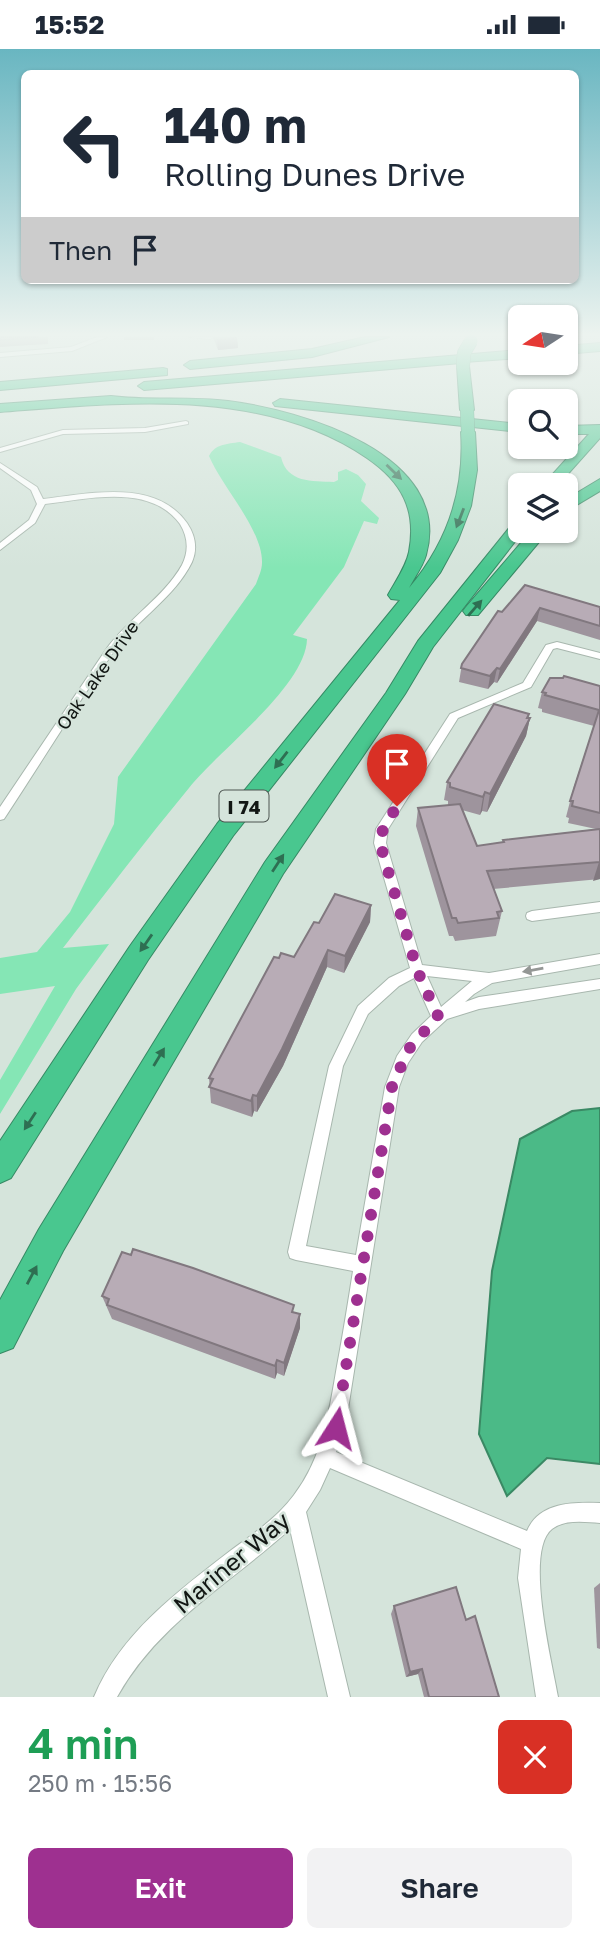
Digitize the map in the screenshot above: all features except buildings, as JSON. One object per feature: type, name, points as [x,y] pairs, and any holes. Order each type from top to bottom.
[{"type":"highway","points":[[273,414],[336,433],[364,448],[391,468],[412,493],[420,514],[422,535],[414,567],[311,721]]},
{"type":"highway","points":[[382,414],[508,427]]},
{"type":"highway","name":"I 74","points":[[0,1168],[139,953],[225,830],[412,599],[444,552],[468,494],[471,463],[467,414]]},
{"type":"highway","points":[[578,431],[597,433]]},
{"type":"highway","points":[[561,473],[597,433]]},
{"type":"highway","points":[[578,498],[599,485]]},
{"type":"highway","name":"I 74","points":[[0,1335],[51,1240],[274,868],[395,694],[425,645],[508,539]]},
{"type":"highway","points":[[395,694],[439,649],[530,543]]},
{"type":"street","points":[[0,450],[63,432],[145,430],[186,423]]},
{"type":"street","points":[[0,465],[36,490],[41,502],[32,521],[0,547]]},
{"type":"street","name":"Oak Lake Drive","points":[[0,816],[112,648],[182,571],[192,550],[189,532],[179,515],[155,501],[113,496],[41,502]]},
{"type":"street","points":[[600,656],[556,645],[547,649],[527,685],[454,716],[383,829],[380,843],[417,970],[438,1016],[479,1003],[600,983]]},
{"type":"street","points":[[532,916],[600,907]]},
{"type":"street","points":[[363,1265],[296,1252],[336,1066],[363,1010],[394,982],[417,970],[489,978],[600,959]]},
{"type":"street","name":"Mariner Way","points":[[105,1697],[127,1660],[154,1628],[182,1602],[277,1528],[313,1485],[336,1428],[392,1087],[408,1050],[438,1016],[469,990],[489,978]]},
{"type":"street","points":[[326,1457],[536,1534]]},
{"type":"street","points":[[295,1509],[339,1697]]},
{"type":"street","points":[[547,1697],[527,1566],[536,1534],[561,1513],[600,1513]]},
{"type":"shaded area","points":[[240,442],[281,457],[289,472],[302,479],[334,482],[338,480],[338,472],[346,469],[358,475],[366,484],[361,501],[379,518],[377,524],[364,521],[344,567],[293,635],[307,639],[303,657],[292,677],[277,697],[189,788],[63,948],[109,944],[76,989],[0,1114],[0,1080],[55,986],[0,994],[0,958],[37,952],[70,912],[114,824],[118,777],[256,584],[260,574],[261,550],[256,537],[209,456],[218,447]]},
{"type":"shaded area","points":[[600,1108],[600,1464],[547,1458],[507,1496],[479,1434],[492,1271],[520,1139],[572,1111]]},
{"type":"route","points":[[336,1428],[392,1087],[408,1050],[438,1016],[417,970],[380,843],[383,829],[397,806]]}]
